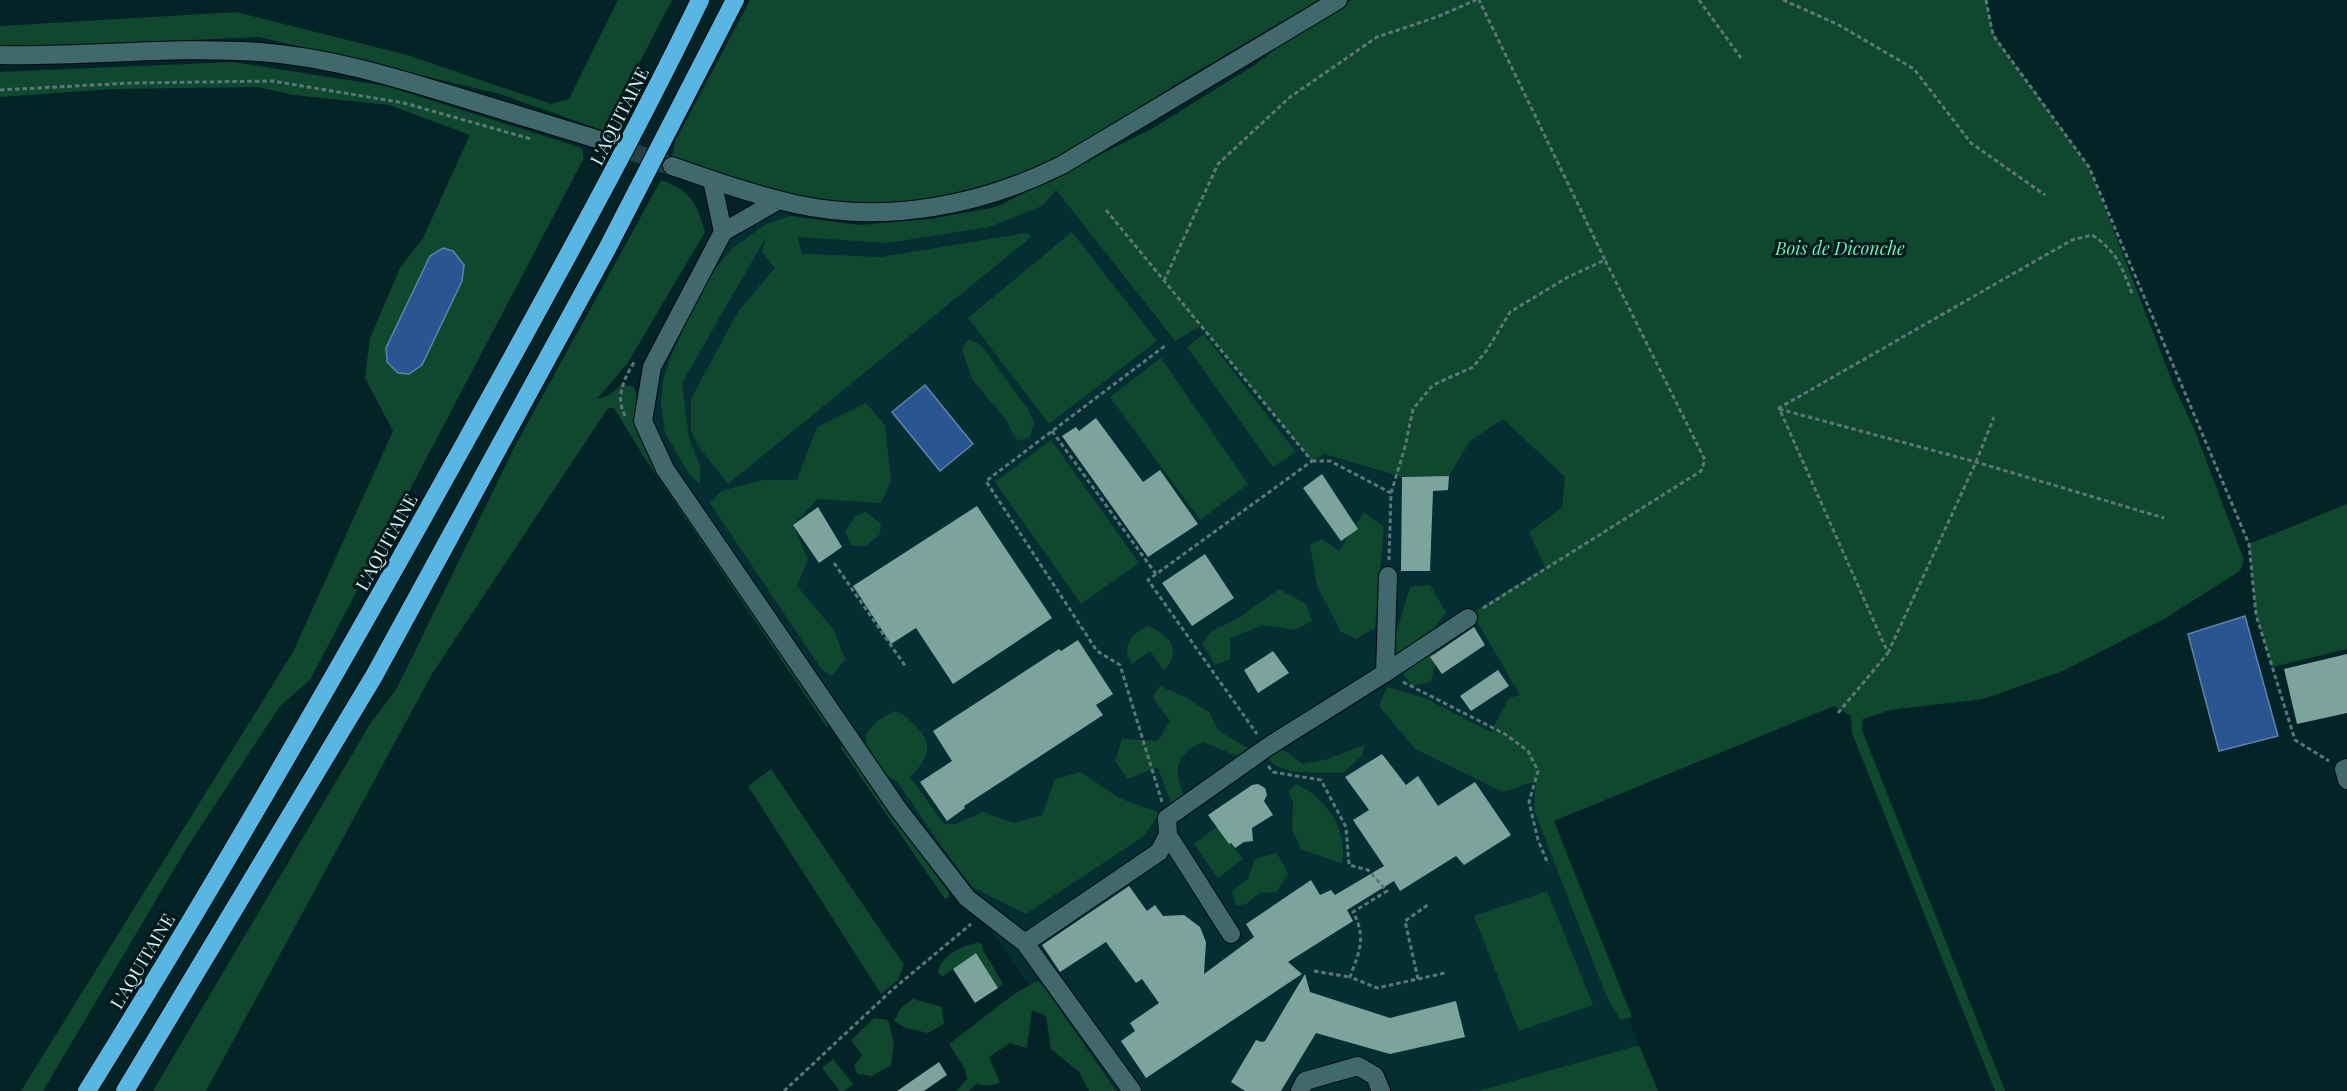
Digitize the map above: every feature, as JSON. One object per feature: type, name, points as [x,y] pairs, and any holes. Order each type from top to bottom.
[{"type":"highway","name":"L'AQUITAINE","points":[[87,1091],[344,661],[586,224],[646,111],[700,0]]},
{"type":"highway","points":[[125,1091],[374,676],[607,249],[735,0]]},
{"type":"street","points":[[672,166],[780,200],[828,210],[879,213],[957,203],[993,194],[1032,180],[1062,165],[1338,0]]},
{"type":"street","points":[[0,55],[261,52],[379,72],[603,141]]},
{"type":"street","points":[[0,60],[41,56]]},
{"type":"street","points":[[712,180],[723,232]]},
{"type":"street","points":[[780,200],[723,232],[652,367],[643,421],[665,469],[892,800],[967,898],[1025,943],[1132,1091]]},
{"type":"street","points":[[1385,673],[1388,576]]},
{"type":"street","points":[[1025,943],[1159,852],[1168,826],[1262,751],[1468,618]]},
{"type":"street","points":[[1168,826],[1231,934]]},
{"type":"street","points":[[1300,1091],[1305,1082],[1358,1066],[1375,1076],[1381,1091]]},
{"type":"path","points":[[1164,282],[1218,164],[1290,97],[1377,37],[1437,17],[1477,0],[1705,460],[1701,471],[1468,618]]},
{"type":"path","points":[[1699,0],[1741,58]]},
{"type":"path","points":[[1783,0],[1838,24],[1914,69],[1971,143],[2045,195]]},
{"type":"path","points":[[1986,0],[1994,35],[2089,167],[2249,544],[2256,615],[2295,740],[2346,772]]},
{"type":"path","points":[[0,90],[130,83],[273,81],[404,103],[537,140]]},
{"type":"path","points":[[1106,210],[1312,460]]},
{"type":"path","points":[[1779,408],[2072,240],[2092,235],[2107,245],[2120,261],[2133,296]]},
{"type":"path","points":[[1388,576],[1391,493],[1405,447],[1413,409],[1433,385],[1473,367],[1487,350],[1510,312],[1568,277],[1605,260]]},
{"type":"path","points":[[1166,345],[986,481],[1097,651],[1120,665],[1168,826]]},
{"type":"path","points":[[627,419],[621,409],[622,388],[635,360]]},
{"type":"path","points":[[1779,408],[1976,462],[2164,518]]},
{"type":"path","points":[[1779,408],[1888,653]]},
{"type":"path","points":[[1838,713],[1888,653],[1976,462],[1994,417]]},
{"type":"path","points":[[1052,431],[1156,574]]},
{"type":"path","points":[[1350,977],[1362,943],[1358,922],[1353,912],[1387,891],[1368,870],[1349,865],[1346,826],[1321,780],[1273,772],[1262,751],[1148,580],[1312,460],[1330,461],[1391,493]]},
{"type":"path","points":[[834,563],[906,667]]},
{"type":"path","points":[[1385,673],[1505,734],[1528,750],[1538,771],[1529,802],[1538,840],[1548,864]]},
{"type":"path","points":[[1418,979],[1404,921],[1429,904]]},
{"type":"path","points":[[784,1091],[892,990],[959,932],[985,914]]},
{"type":"path","points":[[1314,971],[1350,977],[1377,988],[1445,973]]},
{"type":"shaded area","points":[[1056,190],[1174,341],[1201,326],[1312,460],[1324,454],[1379,471],[1449,476],[1470,441],[1503,419],[1565,476],[1562,508],[1546,567],[1473,612],[1569,779],[1548,824],[1639,1045],[1478,1091],[1105,1091],[983,920],[643,421],[652,367],[723,232],[779,200],[792,220],[911,232]]},
{"type":"green space","points":[[618,0],[672,0],[604,131],[500,94],[259,37],[0,48],[0,26],[236,12],[407,55],[551,104],[569,99]]},
{"type":"green space","points":[[750,0],[1319,0],[1186,78],[1075,149],[1015,181],[887,207],[803,200],[672,156],[675,142]]},
{"type":"green space","name":"Bois de Diconche","points":[[1352,0],[1986,0],[1994,35],[2089,167],[2244,560],[2240,571],[2164,619],[2063,671],[1983,699],[1890,710],[1863,719],[1862,730],[2005,1091],[1995,1091],[1852,733],[1851,716],[1834,706],[1554,821],[1632,1017],[1620,1020],[1606,995],[1534,810],[1536,781],[1503,792],[1415,749],[1379,706],[1387,687],[1425,698],[1491,732],[1509,698],[1520,695],[1472,613],[1545,567],[1529,532],[1562,508],[1565,477],[1503,419],[1470,441],[1449,476],[1402,477],[1324,454],[1312,461],[1201,326],[1175,341],[1056,190],[1042,206],[989,227],[887,243],[798,237],[802,255],[881,257],[1027,233],[1031,237],[728,484],[699,447],[691,431],[691,399],[739,310],[775,268],[762,252],[766,237],[682,383],[689,438],[700,466],[700,484],[689,474],[665,433],[661,405],[663,381],[670,359],[702,287],[731,249],[766,224],[790,216],[859,225],[930,219],[996,207],[1153,128],[1256,64],[1320,15]]},
{"type":"green space","points":[[233,62],[386,86],[582,148],[584,158],[310,680],[280,706],[188,846],[43,1091],[21,1091],[293,652],[393,431],[365,378],[370,338],[400,268],[423,238],[470,135],[389,105],[294,95],[257,87],[114,89],[0,97],[0,72]]},
{"type":"green space","points":[[661,180],[680,189],[691,199],[705,232],[627,364],[597,399],[609,395],[623,384],[634,387],[646,437],[834,722],[827,727],[644,457],[614,408],[608,408],[432,674],[206,1091],[153,1091],[370,724],[397,688],[514,448]]},
{"type":"green space","points":[[1072,232],[1157,341],[1049,424],[968,318]]},
{"type":"green space","points":[[1204,334],[1296,452],[1273,467],[1187,347]]},
{"type":"green space","points":[[969,339],[982,346],[1027,408],[1034,422],[1030,437],[1017,441],[1006,420],[972,379],[962,349]]},
{"type":"green space","points":[[1161,358],[1248,484],[1200,520],[1110,397]]},
{"type":"green space","points":[[866,403],[885,425],[891,481],[881,503],[818,499],[793,525],[808,559],[797,586],[834,630],[845,659],[832,676],[822,670],[710,503],[721,491],[763,480],[797,480],[817,427]]},
{"type":"green space","points":[[1051,440],[1139,563],[1081,604],[995,482]]},
{"type":"green space","points":[[2347,504],[2347,649],[2272,667],[2256,615],[2249,544]]},
{"type":"green space","points":[[866,512],[881,524],[880,534],[866,546],[852,546],[845,532],[855,516]]},
{"type":"green space","points":[[1364,512],[1384,527],[1375,628],[1356,639],[1341,632],[1317,586],[1310,545],[1322,539],[1339,551]]},
{"type":"green space","points":[[1430,585],[1446,613],[1429,635],[1435,664],[1431,682],[1412,686],[1404,675],[1393,643],[1410,587]]},
{"type":"green space","points":[[1279,589],[1306,604],[1312,621],[1295,630],[1263,625],[1230,638],[1230,659],[1215,665],[1202,643],[1211,632],[1240,617]]},
{"type":"green space","points":[[1149,626],[1162,634],[1171,644],[1172,656],[1164,670],[1150,651],[1132,664],[1129,657],[1127,651],[1133,636]]},
{"type":"green space","points":[[1160,686],[1185,697],[1209,712],[1219,731],[1258,754],[1240,757],[1203,742],[1192,747],[1180,760],[1178,767],[1180,784],[1187,804],[1174,813],[1158,767],[1128,779],[1115,761],[1122,739],[1158,741],[1170,721],[1153,697]]},
{"type":"green space","points":[[894,711],[909,720],[925,738],[927,751],[925,757],[910,777],[944,824],[956,824],[983,812],[1014,823],[1042,815],[1055,779],[1081,772],[1119,798],[1160,813],[1144,836],[1026,914],[972,887],[898,783],[872,763],[866,749],[866,734],[877,721]]},
{"type":"green space","points":[[1365,745],[1362,756],[1343,773],[1289,770],[1279,767],[1267,755],[1283,750],[1303,764],[1325,760]]},
{"type":"green space","points":[[847,746],[949,893],[949,897],[945,899],[840,747]]},
{"type":"green space","points":[[771,769],[904,965],[898,980],[881,994],[748,786]]},
{"type":"green space","points":[[1296,784],[1317,798],[1333,816],[1342,839],[1342,864],[1301,849],[1292,829],[1293,802],[1288,791]]},
{"type":"green space","points":[[1217,827],[1243,859],[1218,878],[1194,844]]},
{"type":"green space","points":[[1277,853],[1288,874],[1276,892],[1260,893],[1246,904],[1236,906],[1232,891],[1248,879],[1255,859]]},
{"type":"green space","points":[[1547,891],[1593,1005],[1519,1031],[1474,916]]},
{"type":"green space","points":[[976,943],[982,944],[983,950],[1003,984],[998,988],[976,953],[942,977],[938,972],[947,957]]},
{"type":"green space","points":[[1037,981],[1044,987],[1116,1091],[1089,1091],[1079,1072],[1051,1049],[1046,1016],[1032,1010],[1027,1048],[1010,1043],[989,1057],[1000,1083],[988,1086],[977,1084],[968,1091],[956,1091],[967,1079],[965,1069],[949,1044],[1014,994]]},
{"type":"green space","points":[[913,999],[942,1007],[944,1024],[928,1033],[906,1028],[894,1021],[901,1008]]},
{"type":"green space","points":[[874,1018],[888,1020],[894,1043],[891,1065],[872,1076],[858,1074],[854,1066],[862,1055],[851,1040]]},
{"type":"green space","points":[[1639,1045],[1658,1091],[1478,1091]]},
{"type":"green space","points":[[833,1059],[853,1084],[844,1091],[840,1091],[822,1068]]},
{"type":"water","points":[[443,248],[453,251],[464,265],[462,281],[422,365],[409,374],[398,373],[387,362],[386,348],[430,256]]},
{"type":"water","points":[[925,385],[973,444],[940,471],[892,412]]},
{"type":"water","points":[[2245,616],[2278,736],[2219,751],[2188,634]]},
{"type":"building","points":[[1096,418],[1143,482],[1160,470],[1198,524],[1148,557],[1062,436],[1076,427],[1079,431]]},
{"type":"building","points":[[1322,474],[1358,529],[1341,541],[1303,488]]},
{"type":"building","points":[[1449,476],[1448,490],[1433,491],[1430,571],[1401,571],[1402,477]]},
{"type":"building","points":[[977,506],[1052,618],[953,684],[916,628],[891,644],[853,586]]},
{"type":"building","points":[[818,507],[842,547],[819,563],[793,525]]},
{"type":"building","points":[[1205,554],[1234,598],[1192,626],[1162,583]]},
{"type":"building","points":[[1474,627],[1485,645],[1442,674],[1430,657]]},
{"type":"building","points":[[1078,640],[1113,694],[1096,705],[1103,715],[964,806],[965,808],[947,821],[920,782],[952,761],[933,731],[1059,649],[1061,651]]},
{"type":"building","points":[[1273,651],[1289,673],[1258,693],[1244,670]]},
{"type":"building","points":[[2347,654],[2347,713],[2297,724],[2284,669]]},
{"type":"building","points":[[1498,670],[1509,686],[1471,711],[1460,696]]},
{"type":"building","points":[[1382,754],[1406,785],[1418,776],[1438,806],[1475,782],[1511,835],[1464,865],[1456,856],[1400,891],[1394,881],[1347,910],[1353,921],[1288,962],[1302,974],[1146,1078],[1121,1041],[1135,1031],[1130,1023],[1159,1003],[1142,979],[1136,983],[1106,942],[1060,972],[1042,945],[1129,886],[1147,911],[1155,905],[1163,916],[1184,915],[1200,927],[1206,942],[1204,974],[1254,937],[1246,924],[1311,880],[1320,895],[1331,890],[1335,895],[1384,866],[1353,820],[1369,810],[1345,777]]},
{"type":"building","points":[[1258,784],[1265,788],[1267,795],[1264,801],[1273,815],[1252,828],[1253,841],[1244,842],[1235,848],[1231,843],[1229,844],[1208,815],[1252,785]]},
{"type":"building","points":[[976,953],[998,988],[975,1003],[953,969]]},
{"type":"building","points":[[1305,974],[1310,992],[1390,1018],[1456,1001],[1465,1037],[1390,1054],[1316,1033],[1281,1091],[1245,1091],[1231,1082],[1256,1040],[1265,1041]]},
{"type":"building","points":[[939,1062],[947,1075],[924,1091],[897,1091]]},
{"type":"tunnel","points":[[603,141],[668,165]]}]
